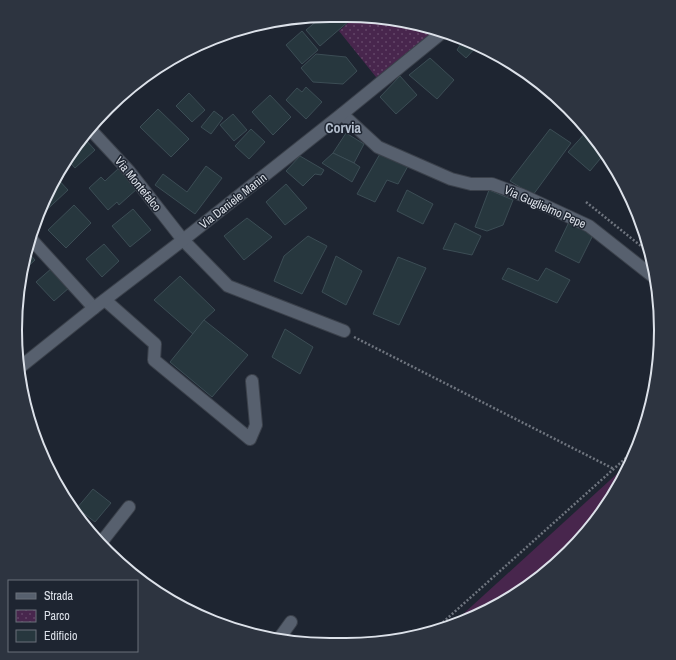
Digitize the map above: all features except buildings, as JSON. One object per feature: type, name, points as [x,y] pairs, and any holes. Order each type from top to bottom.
[{"type":"street","name":"Via Daniele Manin","points":[[24,364],[342,114],[438,36]]},
{"type":"street","name":"Via Guglielmo Pepe","points":[[342,114],[378,147],[451,179],[471,184],[492,184],[522,195],[589,226],[648,273]]},
{"type":"street","name":"Via Montefalco","points":[[94,132],[129,171],[183,240],[228,286],[344,331]]},
{"type":"street","points":[[35,242],[94,308]]},
{"type":"street","points":[[105,300],[155,344],[154,360],[250,439],[256,425],[252,381]]},
{"type":"street","points":[[104,539],[129,506]]},
{"type":"street","points":[[282,634],[291,622]]},
{"type":"path","points":[[586,202],[643,248]]},
{"type":"path","points":[[344,331],[614,469]]},
{"type":"path","points":[[442,623],[626,457]]},
{"type":"green space","points":[[348,23],[366,23],[406,28],[437,36],[380,82],[339,31]]},
{"type":"green space","points":[[619,472],[602,501],[578,533],[549,562],[500,597],[461,616]]},
{"type":"district","name":"Corvia","points":[[343,128]]}]
